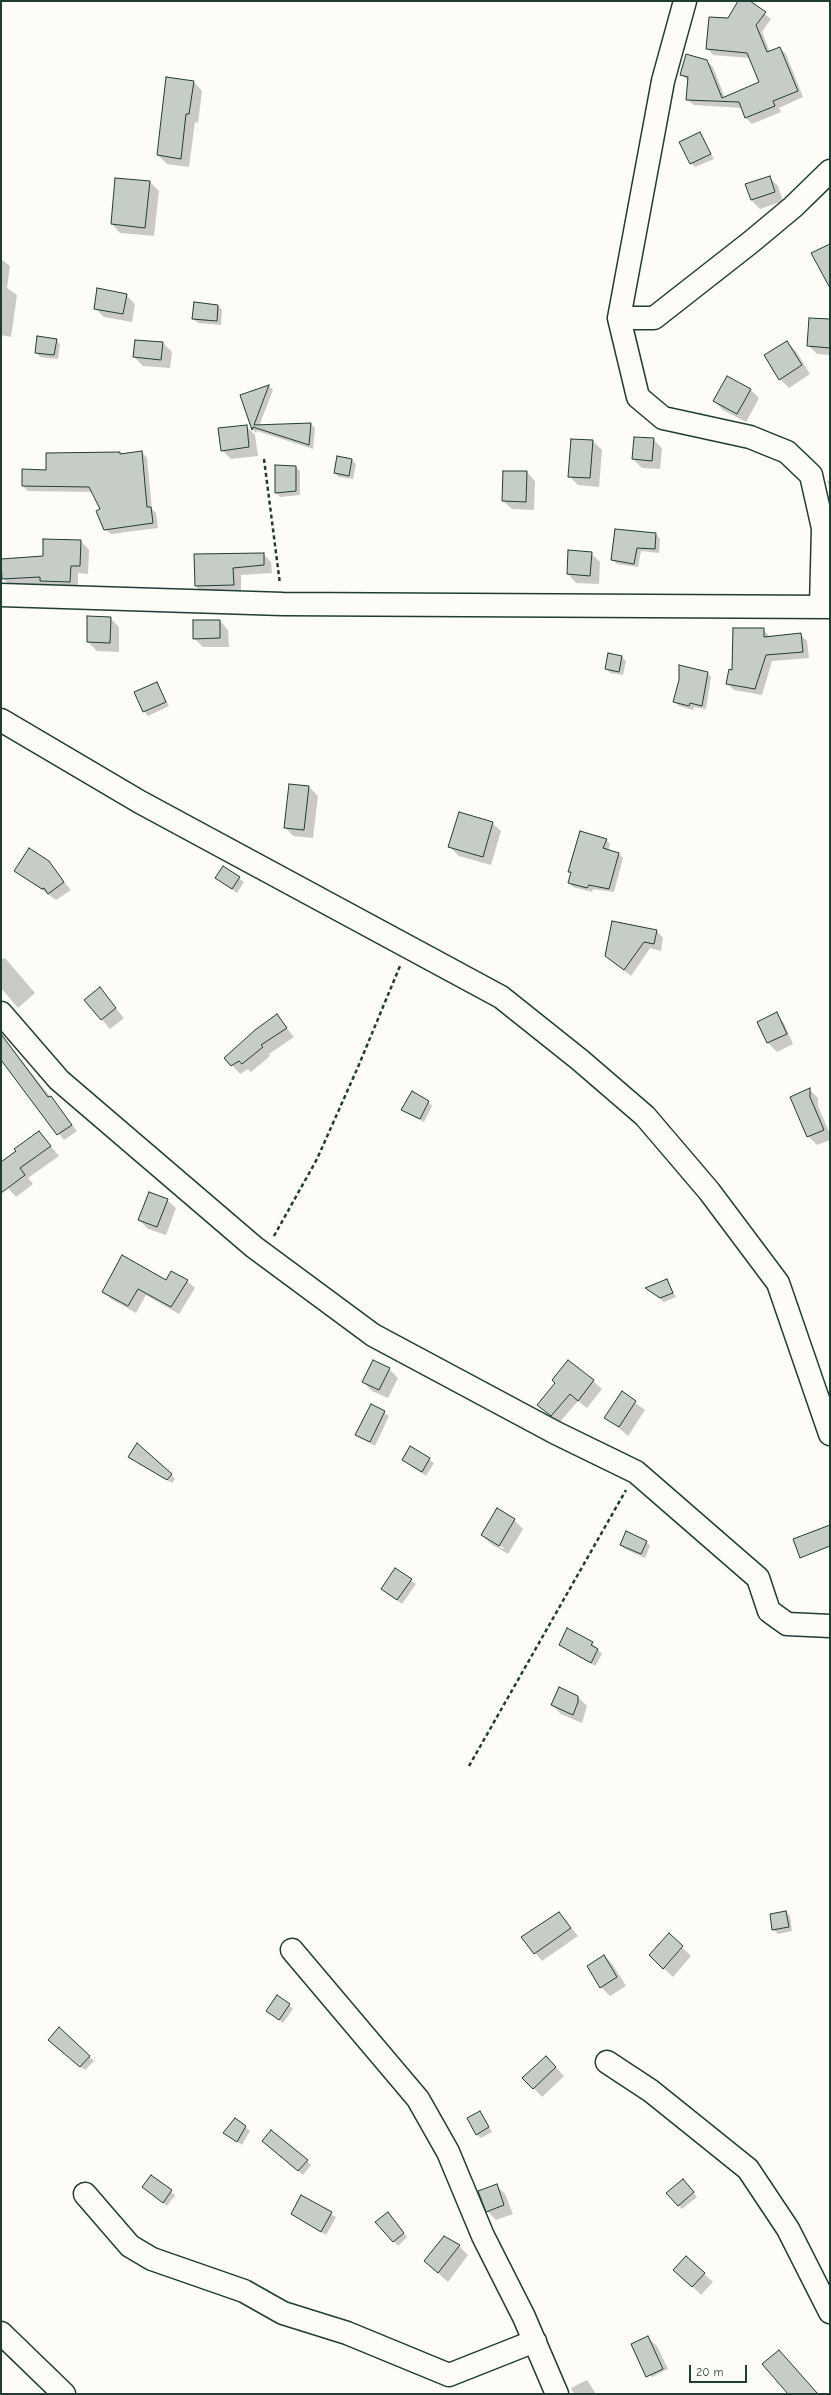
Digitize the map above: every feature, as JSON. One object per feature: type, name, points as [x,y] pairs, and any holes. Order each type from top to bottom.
[{"type":"street","points":[[1,595],[283,604],[825,607],[823,528],[811,475],[787,452],[750,437],[663,418],[638,397],[619,318],[662,81],[685,1]]},
{"type":"street","points":[[619,318],[654,318],[793,207],[830,171]]},
{"type":"street","points":[[1,720],[140,802],[501,997],[580,1060],[644,1116],[709,1191],[778,1284],[830,1434]]},
{"type":"street","points":[[1,1013],[59,1080],[264,1254],[373,1335],[556,1433],[636,1472],[758,1578],[769,1611],[786,1624],[830,1626]]},
{"type":"street","points":[[292,1950],[418,2099],[448,2152],[483,2236],[535,2341],[557,2394]]},
{"type":"street","points":[[607,2062],[651,2091],[748,2169],[788,2229],[830,2312]]},
{"type":"street","points":[[85,2194],[130,2246],[152,2259],[244,2291],[283,2313],[347,2333],[449,2375],[535,2341]]},
{"type":"street","points":[[1,2333],[64,2394]]},
{"type":"path","points":[[264,459],[283,604]]},
{"type":"path","points":[[264,1254],[316,1159],[358,1067],[391,982],[402,961]]},
{"type":"path","points":[[469,1766],[636,1472]]},
{"type":"building","points":[[738,1],[750,1],[766,12],[756,25],[767,52],[780,47],[798,91],[773,101],[775,106],[745,118],[739,102],[686,100],[688,77],[680,75],[686,54],[707,60],[722,98],[759,82],[747,53],[706,49],[709,17],[728,18]]},
{"type":"building","points":[[166,77],[194,81],[189,114],[186,114],[181,159],[157,155]]},
{"type":"building","points":[[700,132],[711,154],[690,164],[679,142]]},
{"type":"building","points":[[770,176],[775,192],[751,200],[745,184]]},
{"type":"building","points":[[115,178],[150,181],[145,228],[111,224]]},
{"type":"building","points":[[830,244],[830,288],[811,253]]},
{"type":"building","points":[[97,288],[127,294],[123,314],[94,309]]},
{"type":"building","points":[[194,302],[218,305],[217,321],[192,319]]},
{"type":"building","points":[[809,318],[830,319],[830,348],[807,346]]},
{"type":"building","points":[[37,336],[57,339],[54,355],[35,353]]},
{"type":"building","points":[[135,340],[163,342],[161,360],[133,357]]},
{"type":"building","points":[[787,341],[802,365],[779,380],[764,355]]},
{"type":"building","points":[[727,376],[751,389],[737,414],[713,401]]},
{"type":"building","points":[[269,385],[254,425],[311,423],[309,445],[253,427],[252,430],[240,395]]},
{"type":"building","points":[[247,425],[249,447],[221,451],[218,428]]},
{"type":"building","points":[[634,437],[654,438],[652,461],[632,459]]},
{"type":"building","points":[[571,439],[593,440],[590,478],[568,477]]},
{"type":"building","points":[[142,451],[147,507],[151,507],[153,523],[104,530],[96,511],[100,509],[89,487],[22,486],[22,469],[46,470],[46,453],[120,452],[120,454]]},
{"type":"building","points":[[337,456],[352,459],[349,476],[334,473]]},
{"type":"building","points":[[275,465],[296,466],[296,491],[275,493]]},
{"type":"building","points":[[503,471],[527,471],[526,502],[502,501]]},
{"type":"building","points":[[615,529],[656,533],[655,549],[637,548],[634,564],[611,560]]},
{"type":"building","points":[[43,539],[81,540],[80,566],[71,566],[70,582],[40,581],[40,577],[2,579],[1,559],[43,556]]},
{"type":"building","points":[[568,550],[592,552],[590,576],[567,574]]},
{"type":"building","points":[[264,553],[264,565],[233,568],[234,585],[195,586],[194,554]]},
{"type":"building","points":[[87,616],[111,617],[110,643],[87,642]]},
{"type":"building","points":[[193,620],[220,620],[220,638],[193,639]]},
{"type":"building","points":[[733,628],[764,628],[764,637],[801,633],[803,652],[766,655],[755,689],[726,684],[729,669],[732,670]]},
{"type":"building","points":[[608,653],[622,656],[619,672],[605,669]]},
{"type":"building","points":[[679,665],[708,672],[702,706],[690,703],[689,706],[673,702],[679,680]]},
{"type":"building","points":[[157,682],[166,702],[143,712],[134,692]]},
{"type":"building","points":[[289,784],[309,786],[304,830],[284,828]]},
{"type":"building","points":[[459,812],[493,822],[483,857],[448,847]]},
{"type":"building","points":[[580,831],[607,839],[603,848],[619,853],[609,889],[589,885],[587,888],[568,883],[571,872],[568,872]]},
{"type":"building","points":[[29,848],[49,861],[64,882],[48,894],[44,888],[42,889],[14,871]]},
{"type":"building","points":[[223,866],[240,877],[232,889],[215,878]]},
{"type":"building","points":[[612,921],[657,930],[654,944],[644,942],[624,970],[605,956]]},
{"type":"building","points":[[100,987],[116,1008],[101,1020],[84,1000]]},
{"type":"building","points":[[777,1012],[787,1034],[767,1043],[757,1022]]},
{"type":"building","points":[[277,1014],[287,1028],[261,1045],[263,1047],[242,1064],[239,1061],[231,1066],[224,1058],[255,1030]]},
{"type":"building","points":[[1,1034],[48,1097],[51,1096],[72,1125],[57,1135],[1,1060]]},
{"type":"building","points":[[810,1088],[810,1097],[824,1130],[807,1137],[790,1097]]},
{"type":"building","points":[[412,1091],[429,1101],[420,1119],[401,1110]]},
{"type":"building","points":[[39,1131],[51,1146],[20,1168],[25,1175],[1,1193],[1,1162],[16,1151],[14,1149]]},
{"type":"building","points":[[149,1192],[168,1199],[157,1227],[138,1220]]},
{"type":"building","points":[[122,1255],[166,1280],[171,1271],[188,1280],[171,1307],[138,1289],[128,1306],[102,1292]]},
{"type":"building","points":[[667,1279],[673,1293],[660,1298],[645,1288]]},
{"type":"building","points":[[373,1360],[390,1368],[379,1390],[362,1382]]},
{"type":"building","points":[[568,1360],[594,1380],[578,1401],[570,1394],[551,1416],[537,1405],[555,1383],[552,1380]]},
{"type":"building","points":[[622,1391],[636,1401],[619,1427],[604,1418]]},
{"type":"building","points":[[371,1404],[385,1411],[370,1442],[355,1435]]},
{"type":"building","points":[[137,1443],[172,1474],[167,1480],[128,1457]]},
{"type":"building","points":[[410,1446],[430,1458],[422,1472],[402,1460]]},
{"type":"building","points":[[497,1508],[515,1519],[499,1546],[481,1535]]},
{"type":"building","points":[[830,1525],[830,1546],[800,1558],[793,1539]]},
{"type":"building","points":[[626,1531],[647,1541],[641,1554],[620,1545]]},
{"type":"building","points":[[395,1568],[412,1579],[397,1600],[381,1589]]},
{"type":"building","points":[[567,1628],[593,1642],[591,1645],[598,1649],[591,1663],[559,1645]]},
{"type":"building","points":[[559,1687],[578,1696],[578,1702],[573,1715],[551,1705]]},
{"type":"building","points":[[786,1911],[789,1927],[772,1930],[770,1914]]},
{"type":"building","points":[[559,1912],[571,1928],[534,1954],[521,1937]]},
{"type":"building","points":[[669,1933],[683,1946],[663,1969],[649,1955]]},
{"type":"building","points":[[604,1955],[617,1977],[600,1988],[587,1966]]},
{"type":"building","points":[[277,1995],[290,2004],[279,2020],[266,2011]]},
{"type":"building","points":[[59,2027],[90,2056],[80,2067],[48,2040]]},
{"type":"building","points":[[546,2056],[556,2067],[533,2089],[522,2078]]},
{"type":"building","points":[[480,2111],[489,2127],[476,2135],[467,2118]]},
{"type":"building","points":[[235,2118],[246,2126],[237,2142],[223,2133]]},
{"type":"building","points":[[271,2130],[308,2160],[298,2171],[262,2141]]},
{"type":"building","points":[[151,2175],[172,2190],[163,2203],[142,2187]]},
{"type":"building","points":[[683,2179],[694,2192],[678,2206],[666,2193]]},
{"type":"building","points":[[497,2184],[504,2205],[486,2212],[478,2191]]},
{"type":"building","points":[[301,2195],[332,2212],[321,2232],[291,2214]]},
{"type":"building","points":[[388,2212],[404,2233],[393,2242],[375,2222]]},
{"type":"building","points":[[444,2236],[460,2245],[438,2273],[424,2261]]},
{"type":"building","points":[[686,2256],[705,2273],[692,2287],[673,2270]]},
{"type":"building","points":[[648,2336],[663,2369],[646,2377],[631,2344]]},
{"type":"building","points":[[779,2350],[818,2394],[788,2394],[762,2364]]}]
